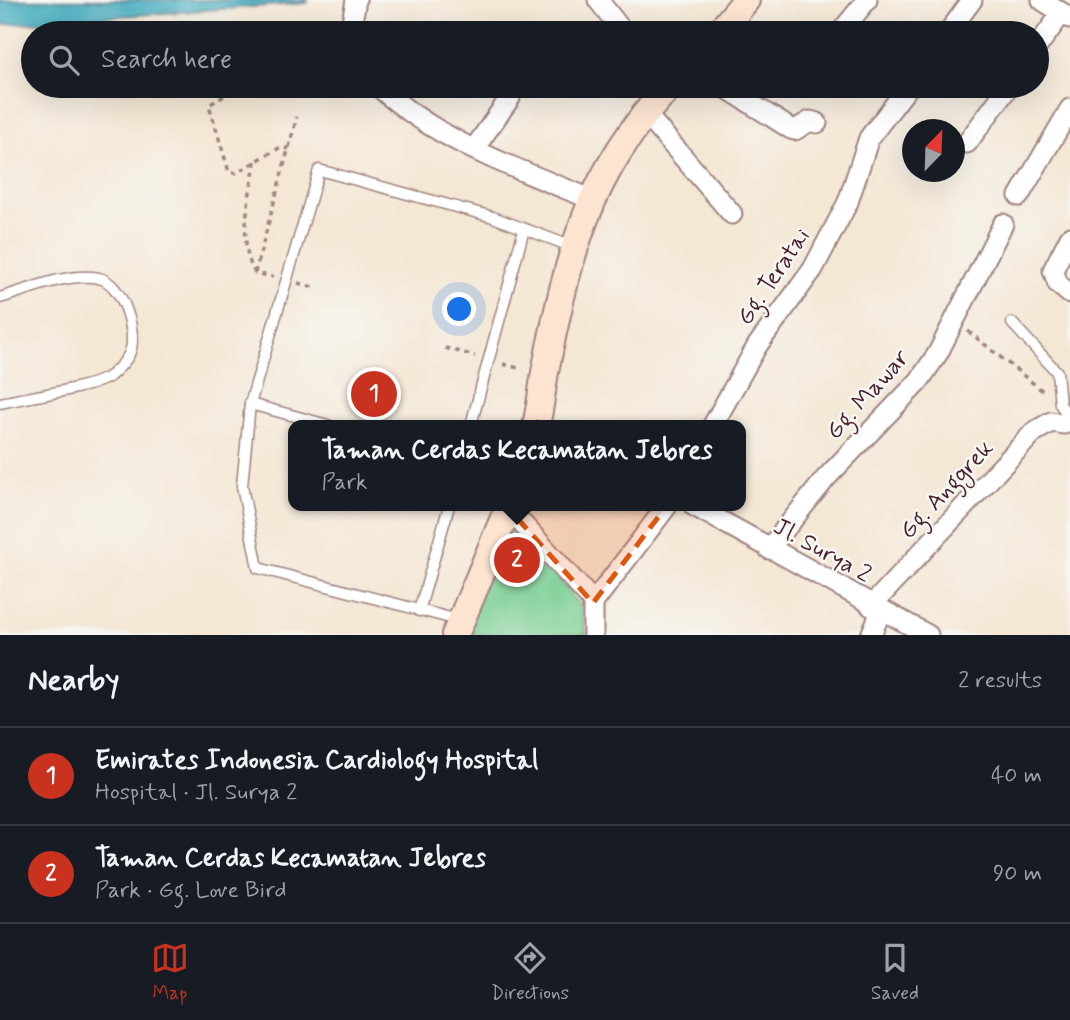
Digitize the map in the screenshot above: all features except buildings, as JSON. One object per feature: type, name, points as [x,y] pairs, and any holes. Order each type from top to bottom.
[{"type":"street","points":[[352,21],[356,0]]},
{"type":"street","points":[[598,0],[615,21]]},
{"type":"street","points":[[729,21],[746,0]]},
{"type":"street","points":[[850,21],[867,0]]},
{"type":"street","points":[[957,21],[972,0]]},
{"type":"street","points":[[1042,0],[1066,15],[1049,34]]},
{"type":"street","points":[[393,98],[474,149],[591,199]]},
{"type":"street","points":[[474,149],[510,98]]},
{"type":"street","points":[[540,420],[555,322],[574,247],[591,199],[626,138],[657,98]]},
{"type":"street","points":[[742,98],[791,129],[795,130],[810,121],[817,123]]},
{"type":"street","name":"Gg. Teratai","points":[[716,420],[757,346],[817,261],[848,202],[873,132],[900,98]]},
{"type":"street","points":[[967,143],[1000,98]]},
{"type":"street","points":[[1019,196],[1070,109]]},
{"type":"street","points":[[645,113],[732,214]]},
{"type":"street","name":"Gg. Mawar","points":[[769,549],[834,470],[919,381],[955,320],[1003,224]]},
{"type":"street","points":[[1070,237],[1053,270],[1058,284],[1070,294]]},
{"type":"street","name":"Gg. Anggrek","points":[[876,609],[1034,432],[1051,422],[1068,424]]},
{"type":"street","points":[[458,628],[507,511]]},
{"type":"street","points":[[512,511],[593,604]]},
{"type":"street","points":[[593,635],[593,604],[663,511]]},
{"type":"street","name":"Jl. Surya 2","points":[[703,511],[876,609],[928,635]]},
{"type":"street","points":[[871,635],[876,609]]},
{"type":"lane","points":[[458,628],[419,611],[258,568],[242,486],[250,404],[319,170],[493,217],[574,247]]},
{"type":"lane","points":[[472,420],[524,229]]},
{"type":"lane","points":[[0,298],[77,276],[101,279],[110,283],[120,296],[133,338],[127,359],[100,381],[0,403]]},
{"type":"lane","points":[[1012,323],[1057,372],[1060,404],[1068,424]]},
{"type":"lane","points":[[250,404],[309,420]]},
{"type":"lane","points":[[419,611],[448,511]]},
{"type":"path","points":[[221,98],[209,105],[229,172],[236,173],[281,147],[289,149]]},
{"type":"path","points":[[255,273],[297,117]]},
{"type":"path","points":[[255,161],[245,237],[255,273]]},
{"type":"path","points":[[255,273],[313,286]]},
{"type":"path","points":[[955,320],[1038,387],[1068,424]]},
{"type":"highlighted area","points":[[537,422],[675,495],[593,603],[508,508]]},
{"type":"green space","points":[[508,514],[581,607],[587,635],[461,635]]},
{"type":"water","points":[[0,0],[308,0],[307,3],[56,21],[21,21],[21,23],[0,25]]},
{"type":"place","name":"Emirates Indonesia Cardiology Hospital","points":[[374,394]]},
{"type":"place","name":"Taman Cerdas Kecamatan Jebres","points":[[517,560]]}]
